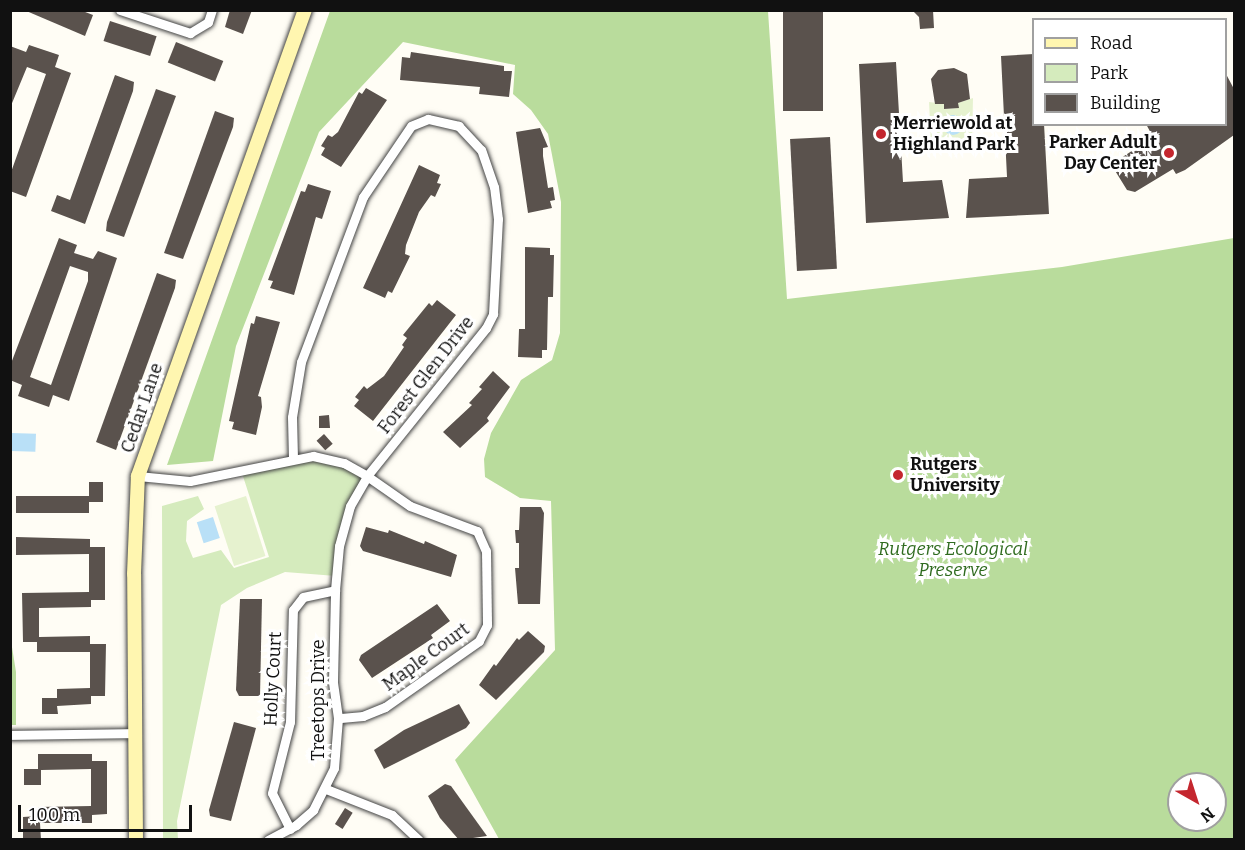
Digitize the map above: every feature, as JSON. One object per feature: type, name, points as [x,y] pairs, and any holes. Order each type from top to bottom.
[{"type":"street","points":[[120,10],[190,33],[208,22],[212,10]]},
{"type":"street","name":"Cedar Lane","points":[[136,840],[134,574],[138,476],[305,10]]},
{"type":"street","name":"Forest Glen Drive","points":[[293,457],[294,398],[301,362],[355,214],[404,131],[428,119],[449,122],[475,140],[494,187],[498,219],[493,314],[486,328],[367,476],[342,526],[335,590]]},
{"type":"street","points":[[138,476],[190,481],[293,457],[330,459],[367,476]]},
{"type":"street","name":"Maple Court","points":[[338,718],[364,716],[385,707],[479,641],[487,625],[486,551],[477,531],[410,506],[367,476]]},
{"type":"street","name":"Treetops Drive","points":[[268,840],[290,829],[314,810],[326,789],[334,768],[338,718],[333,681],[335,590]]},
{"type":"street","name":"Holly Court","points":[[290,829],[272,793],[290,722],[293,610],[303,597],[335,590]]},
{"type":"street","points":[[10,735],[136,733]]},
{"type":"street","points":[[326,789],[392,815],[419,840]]},
{"type":"green space","name":"Rutgers Ecological Preserve","points":[[330,11],[768,11],[787,299],[1062,267],[1234,238],[1234,839],[499,839],[455,760],[555,650],[551,501],[520,498],[485,477],[484,459],[491,433],[521,380],[552,360],[560,333],[561,202],[548,134],[531,110],[513,94],[515,65],[403,42],[319,132],[236,346],[213,461],[167,465]]},
{"type":"green space","points":[[973,98],[972,143],[966,148],[936,149],[931,142],[929,102],[944,104],[945,109],[958,108],[958,103]]},
{"type":"green space","points":[[313,456],[367,476],[356,492],[336,576],[285,572],[247,588],[221,605],[177,821],[178,840],[163,839],[162,506],[198,496],[204,509],[187,521],[186,541],[193,558],[221,550],[234,568],[269,557],[241,470]]},
{"type":"green space","points":[[246,496],[265,556],[234,566],[215,506]]},
{"type":"green space","points":[[11,641],[16,672],[16,725],[11,725]]},
{"type":"water","points":[[953,115],[960,118],[963,125],[960,132],[953,135],[946,132],[943,125],[946,118]]},
{"type":"water","points":[[11,433],[36,434],[35,452],[10,451]]},
{"type":"water","points":[[213,517],[220,538],[204,543],[197,522]]},
{"type":"building","points":[[24,10],[80,10],[93,15],[85,36]]},
{"type":"building","points":[[230,10],[252,10],[243,34],[225,27]]},
{"type":"building","points":[[783,10],[823,10],[823,111],[783,111]]},
{"type":"building","points":[[912,10],[933,10],[934,28],[920,29],[919,17]]},
{"type":"building","points":[[110,21],[157,36],[150,56],[104,41]]},
{"type":"building","points":[[176,42],[223,61],[215,82],[168,62]]},
{"type":"building","points":[[29,45],[59,55],[55,67],[71,73],[26,197],[10,191],[10,175],[46,74],[27,67],[10,108],[10,46],[26,52]]},
{"type":"building","points":[[411,52],[504,66],[504,71],[512,71],[509,97],[479,94],[480,87],[400,80],[402,57],[410,58]]},
{"type":"building","name":"Merriewold at Highland Park","points":[[1032,54],[1032,126],[1044,126],[1049,214],[966,218],[969,179],[1007,177],[1001,56]]},
{"type":"building","name":"Merriewold at Highland Park","points":[[896,62],[903,182],[942,180],[949,218],[866,223],[859,64]]},
{"type":"building","points":[[954,68],[967,74],[970,99],[958,103],[959,108],[944,109],[944,104],[935,104],[931,79],[938,70]]},
{"type":"building","points":[[115,75],[134,82],[133,91],[85,224],[51,211],[57,195],[70,200]]},
{"type":"building","name":"Parker Adult Day Center","points":[[1227,76],[1234,89],[1234,135],[1185,170],[1176,174],[1173,169],[1135,192],[1127,190],[1114,169],[1118,167],[1115,162],[1153,137],[1147,126],[1227,126]]},
{"type":"building","points":[[366,88],[387,100],[341,167],[321,155],[325,148],[321,146],[328,135],[332,137],[338,132],[359,92],[362,94]]},
{"type":"building","points":[[156,89],[176,96],[124,237],[106,231],[107,222]]},
{"type":"building","points":[[215,111],[234,118],[233,127],[183,259],[164,253]]},
{"type":"building","points":[[540,128],[548,147],[543,148],[543,156],[548,188],[553,187],[555,200],[550,201],[552,208],[528,213],[516,132]]},
{"type":"building","points":[[830,137],[837,269],[797,271],[790,139]]},
{"type":"building","points":[[419,165],[440,175],[437,183],[441,184],[435,197],[431,195],[419,212],[406,245],[405,254],[410,256],[392,293],[388,291],[385,298],[363,288]]},
{"type":"building","points":[[308,184],[331,191],[322,219],[316,217],[294,295],[270,288],[273,281],[268,280],[301,191],[305,192]]},
{"type":"building","points":[[59,238],[77,245],[74,253],[93,259],[98,251],[117,258],[69,401],[53,395],[49,407],[18,396],[22,385],[10,380],[10,366]],"holes":[[[70,266],[88,272],[88,281],[51,385],[30,377]]]},
{"type":"building","points":[[525,247],[550,248],[550,255],[554,255],[553,297],[548,297],[547,350],[542,350],[542,358],[518,357],[519,329],[525,329]]},
{"type":"building","points":[[157,273],[176,280],[175,288],[116,450],[96,442]]},
{"type":"building","points":[[437,300],[456,315],[373,421],[354,406],[359,400],[355,397],[364,386],[367,389],[384,376],[404,347],[402,345],[407,338],[403,335],[429,303],[432,306]]},
{"type":"building","points":[[256,316],[280,322],[258,396],[261,397],[262,407],[256,435],[232,429],[234,422],[229,421],[251,323],[254,324]]},
{"type":"building","points":[[493,371],[510,387],[487,418],[489,421],[460,448],[443,432],[472,405],[469,403],[482,389],[479,387]]},
{"type":"building","points":[[329,415],[330,428],[319,428],[319,416]]},
{"type":"building","points":[[324,434],[333,444],[325,450],[317,441]]},
{"type":"building","points":[[89,482],[103,482],[103,502],[89,502]]},
{"type":"building","points":[[16,496],[89,496],[89,513],[16,513]]},
{"type":"building","points":[[520,507],[541,507],[544,513],[540,604],[518,604],[515,568],[519,568],[519,543],[516,543],[515,530],[519,530]]},
{"type":"building","points":[[366,527],[388,533],[389,530],[424,544],[425,541],[457,555],[451,577],[363,551],[360,546]]},
{"type":"building","points":[[16,537],[90,539],[90,547],[105,547],[105,600],[91,600],[91,607],[39,608],[39,637],[90,636],[90,644],[106,644],[105,696],[91,696],[91,704],[57,706],[58,714],[42,714],[42,698],[57,698],[57,689],[90,688],[90,652],[37,652],[37,642],[23,642],[22,593],[89,592],[89,554],[16,555]]},
{"type":"building","points":[[240,599],[262,599],[260,696],[239,696],[236,690]]},
{"type":"building","points":[[437,604],[450,621],[431,635],[433,638],[372,678],[359,660],[361,655]]},
{"type":"building","points":[[528,631],[545,646],[544,652],[496,700],[479,685],[517,638],[519,640]]},
{"type":"building","points":[[459,704],[470,723],[466,728],[384,769],[374,750],[404,730]]},
{"type":"building","points":[[234,722],[256,728],[231,821],[210,816],[209,810]]},
{"type":"building","points":[[38,754],[92,754],[92,761],[107,761],[107,814],[92,815],[92,823],[40,823],[41,840],[23,840],[23,817],[38,816],[38,807],[91,806],[91,769],[41,770],[41,785],[24,785],[24,769],[38,769]]},
{"type":"building","points":[[445,784],[451,786],[487,836],[459,840],[440,818],[428,796]]},
{"type":"building","points":[[345,808],[353,813],[343,829],[335,824]]},
{"type":"place","name":"Merriewold at Highland Park","points":[[881,134]]},
{"type":"place","name":"Parker Adult Day Center","points":[[1169,153]]},
{"type":"place","name":"Rutgers University","points":[[898,475]]}]
